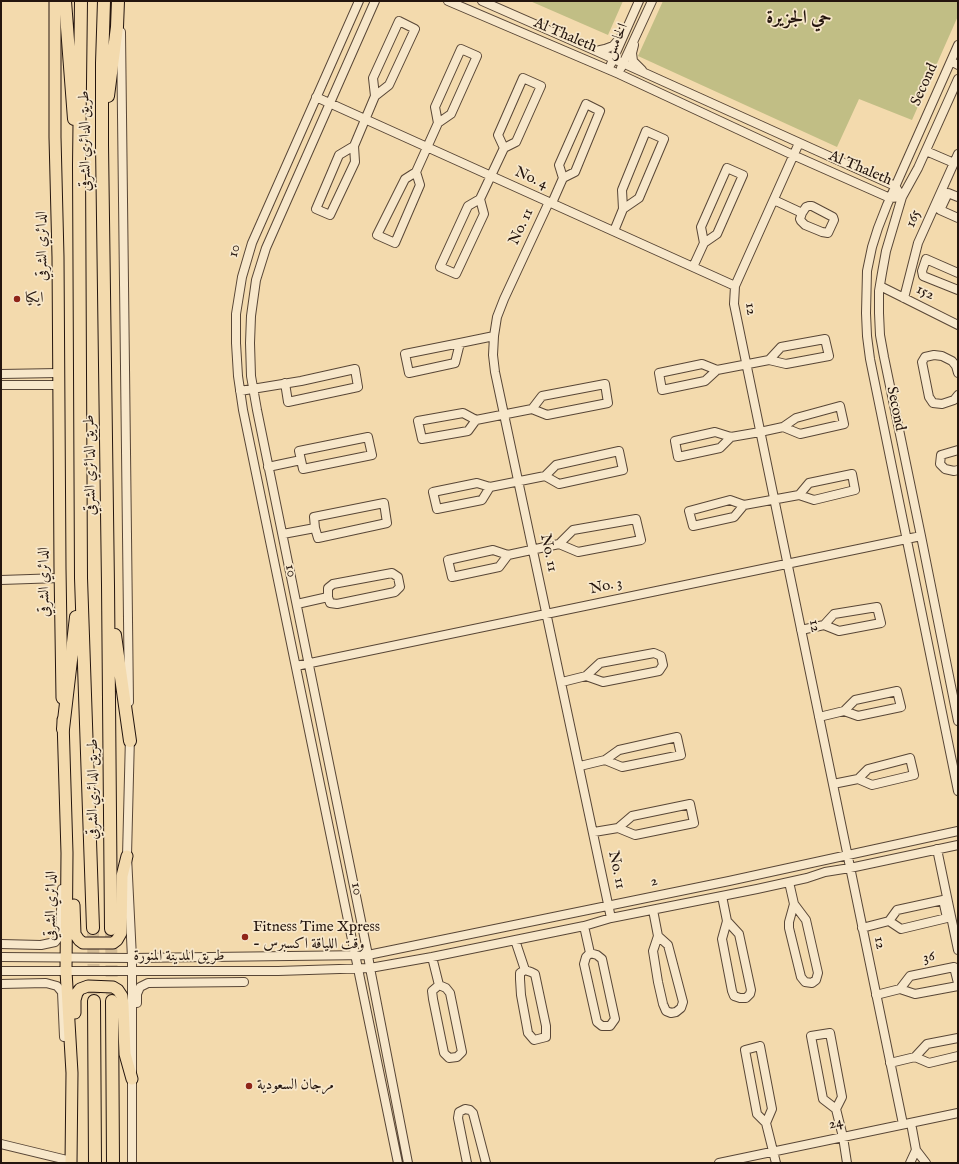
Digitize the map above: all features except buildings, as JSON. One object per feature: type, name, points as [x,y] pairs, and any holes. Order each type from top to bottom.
[{"type":"highway","points":[[65,1],[72,108],[79,165]]},
{"type":"highway","name":"طريق الدائري الشرقي","points":[[81,1],[79,165],[81,578],[92,928]]},
{"type":"highway","name":"طريق الدائري الشرقي","points":[[104,1],[102,145],[111,929]]},
{"type":"highway","points":[[102,145],[119,1]]},
{"type":"highway","points":[[63,729],[81,578]]},
{"type":"highway","points":[[108,585],[130,741]]},
{"type":"highway","points":[[94,1001],[95,1163]]},
{"type":"highway","points":[[112,1001],[113,1163]]},
{"type":"main road","name":"الدائري الشرقي","points":[[55,1],[60,578],[67,853],[66,971],[72,1073],[71,1162]]},
{"type":"main road","points":[[67,853],[73,870],[75,934],[79,940],[84,943],[113,943],[117,940],[121,933],[122,876],[127,856]]},
{"type":"main road","points":[[72,1073],[76,1053],[75,1000],[77,993],[80,989],[88,986],[113,987],[118,990],[122,996],[125,1054],[132,1079]]},
{"type":"street","points":[[119,1],[130,741],[127,856],[132,958],[132,1163]]},
{"type":"street","name":"10","points":[[359,1],[252,243],[242,277],[236,321],[236,349],[240,391],[357,969],[398,1163]]},
{"type":"street","name":"10","points":[[374,1],[278,217],[266,248],[256,280],[251,316],[250,343],[251,376],[268,467],[368,955],[408,1163]]},
{"type":"street","name":"Al Thaleth","points":[[448,1],[609,69],[793,155],[890,198],[902,197],[895,186],[482,1]]},
{"type":"street","name":"الخامس","points":[[609,69],[639,1]]},
{"type":"street","name":"الخامس","points":[[619,74],[652,1]]},
{"type":"street","points":[[354,146],[340,155],[316,209],[330,215],[355,162],[354,146],[375,96],[389,85],[415,29],[398,21],[373,78],[375,96]]},
{"type":"street","points":[[596,51],[613,46],[626,31]]},
{"type":"street","points":[[636,35],[632,53],[634,61],[645,74]]},
{"type":"street","name":"Second","points":[[958,45],[954,63],[895,186],[872,247],[867,271],[866,313],[870,359],[958,790]]},
{"type":"street","points":[[416,172],[420,185],[395,243],[377,235],[405,179],[416,172],[438,123],[451,114],[477,56],[462,49],[435,107],[438,123]]},
{"type":"street","points":[[480,199],[484,214],[456,274],[440,267],[468,206],[480,199],[504,148],[516,142],[541,86],[524,78],[498,135],[504,148]]},
{"type":"street","name":"Second","points":[[958,79],[926,151],[902,197],[886,251],[880,286],[880,335],[884,358],[958,721]]},
{"type":"street","name":"No. 4","points":[[316,97],[735,286]]},
{"type":"street","points":[[586,104],[600,111],[575,172],[563,178],[559,165],[586,104]]},
{"type":"street","points":[[614,231],[623,208],[622,190],[646,131],[664,139],[639,198],[623,208]]},
{"type":"street","name":"12","points":[[799,143],[735,286],[734,304],[890,1063],[916,1150]]},
{"type":"street","points":[[926,151],[954,163]]},
{"type":"street","name":"165","points":[[904,298],[918,243],[958,154]]},
{"type":"street","points":[[693,267],[704,243],[717,234],[743,175],[727,168],[700,227],[704,243]]},
{"type":"street","name":"No. 11","points":[[563,178],[504,299],[497,317],[493,355],[495,372],[518,481],[612,918]]},
{"type":"street","points":[[958,197],[948,193],[940,210],[958,218]]},
{"type":"street","points":[[774,200],[802,212]]},
{"type":"street","points":[[958,273],[926,259],[922,271],[923,276],[958,290]]},
{"type":"street","name":"152","points":[[880,286],[958,325]]},
{"type":"street","points":[[460,343],[455,363],[409,372],[405,354],[494,336]]},
{"type":"street","points":[[717,370],[702,364],[659,372],[662,390],[705,381],[717,370],[746,364],[769,360],[786,364],[829,356],[825,339],[781,346],[769,360]]},
{"type":"street","points":[[958,373],[956,366],[952,361],[942,356],[934,355],[924,357],[922,362],[929,397],[933,403],[942,404],[954,400],[958,395]]},
{"type":"street","points":[[240,391],[355,369],[358,387],[288,402],[285,383]]},
{"type":"street","points":[[1,374],[58,373]]},
{"type":"street","points":[[476,420],[463,413],[418,421],[422,439],[468,430],[476,420],[504,414],[532,409],[547,414],[608,403],[604,384],[542,396],[532,409]]},
{"type":"street","points":[[1,385],[58,385]]},
{"type":"street","points":[[731,437],[720,448],[678,457],[675,441],[715,432],[731,437],[760,432],[783,427],[796,418],[840,406],[844,424],[800,434],[783,427]]},
{"type":"street","points":[[368,437],[372,455],[303,469],[301,460],[299,451],[368,437]]},
{"type":"street","points":[[958,450],[941,455],[940,464],[945,469],[954,471],[958,470]]},
{"type":"street","points":[[490,487],[482,500],[437,510],[433,492],[477,483],[490,487],[545,476],[556,465],[619,451],[623,470],[559,484],[545,476]]},
{"type":"street","points":[[268,467],[301,460]]},
{"type":"street","points":[[744,505],[734,517],[693,526],[689,511],[730,500],[744,505],[799,495],[814,500],[855,490],[852,474],[809,483],[799,495]]},
{"type":"street","points":[[384,502],[387,523],[318,538],[315,528],[314,517],[384,502]]},
{"type":"street","points":[[508,555],[498,567],[452,577],[448,560],[494,550],[508,555],[533,550],[559,544],[574,530],[636,519],[641,540],[578,552],[559,544]]},
{"type":"street","points":[[282,534],[315,528]]},
{"type":"street","name":"No. 3","points":[[296,666],[921,536]]},
{"type":"street","points":[[392,573],[398,577],[400,587],[395,592],[337,604],[330,602],[328,597],[328,588],[333,584],[392,573]]},
{"type":"street","points":[[1,580],[60,578]]},
{"type":"street","points":[[297,604],[328,597]]},
{"type":"street","points":[[801,630],[824,625],[834,614],[877,606],[881,623],[839,632],[824,625]]},
{"type":"street","points":[[562,682],[586,676],[600,663],[654,653],[661,656],[663,665],[659,671],[603,682],[586,676]]},
{"type":"street","points":[[819,717],[844,711],[855,700],[897,691],[901,707],[858,716],[844,711]]},
{"type":"street","points":[[580,766],[605,760],[619,750],[677,737],[680,755],[622,767],[605,760]]},
{"type":"street","points":[[833,784],[858,779],[868,769],[910,758],[914,775],[872,785],[858,779]]},
{"type":"street","points":[[594,832],[618,828],[632,816],[690,804],[694,823],[635,835],[618,828]]},
{"type":"street","name":"2","points":[[355,954],[368,955],[848,856],[958,831]]},
{"type":"street","name":"2","points":[[357,969],[432,957],[584,926],[612,918],[807,878],[824,872],[850,868],[958,845]]},
{"type":"street","points":[[937,849],[958,950]]},
{"type":"street","points":[[1,944],[45,945],[55,942],[58,938],[60,933],[62,869],[67,853]]},
{"type":"street","points":[[789,882],[794,904],[806,920],[818,973],[816,980],[812,983],[805,982],[800,977],[789,928],[789,922],[794,904]]},
{"type":"street","points":[[722,896],[727,921],[722,939],[732,991],[734,996],[746,998],[750,994],[751,990],[739,934],[727,921]]},
{"type":"street","points":[[862,928],[889,921],[897,910],[943,900],[947,918],[902,928],[889,921]]},
{"type":"street","points":[[653,910],[658,936],[653,951],[663,1004],[666,1011],[676,1012],[681,1008],[683,1002],[668,945],[658,936]]},
{"type":"street","points":[[584,926],[590,953]]},
{"type":"street","points":[[515,940],[525,970]]},
{"type":"street","points":[[1,953],[16,957]]},
{"type":"street","points":[[590,953],[598,955],[602,959],[615,1020],[610,1026],[602,1026],[597,1022],[584,964],[586,957],[590,953]]},
{"type":"street","name":"طريق المدينة المنورة","points":[[1,957],[66,956],[132,958],[355,954]]},
{"type":"street","points":[[432,957],[439,985]]},
{"type":"street","name":"36","points":[[900,989],[910,976],[954,967],[958,983]]},
{"type":"street","name":"طريق المدينة المنورة","points":[[1,971],[278,971],[357,969]]},
{"type":"street","points":[[525,970],[535,974],[546,1026],[546,1037],[534,1040],[528,1033],[521,995],[520,973],[525,970]]},
{"type":"street","points":[[1,984],[46,982],[56,986],[62,992],[66,1056],[72,1073]]},
{"type":"street","points":[[132,1079],[136,1056],[137,994],[140,987],[148,983],[244,982]]},
{"type":"street","points":[[439,985],[446,988],[450,993],[462,1052],[457,1057],[449,1058],[444,1054],[432,991],[439,985]]},
{"type":"street","points":[[876,995],[900,989],[915,994],[958,986]]},
{"type":"street","points":[[836,1109],[842,1097],[830,1032],[811,1036],[822,1099],[836,1109],[843,1137],[847,1163]]},
{"type":"street","points":[[890,1063],[915,1057],[926,1044],[958,1038]]},
{"type":"street","points":[[766,1123],[772,1109],[760,1046],[745,1050],[757,1114],[766,1123],[776,1163]]},
{"type":"street","points":[[915,1057],[929,1063],[958,1056]]},
{"type":"street","points":[[467,1163],[458,1118],[459,1112],[465,1110],[470,1110],[473,1113],[486,1163]]},
{"type":"street","name":"24","points":[[719,1163],[958,1113]]},
{"type":"street","points":[[1,1144],[71,1162]]},
{"type":"street","points":[[910,1163],[916,1150],[926,1163]]},
{"type":"shaded area","points":[[530,1],[623,1],[608,35]]},
{"type":"shaded area","points":[[663,1],[958,1],[958,16],[912,120],[859,99],[837,147],[638,56]]},
{"type":"tunnel","points":[[93,928],[94,1001]]},
{"type":"tunnel","points":[[111,929],[112,1001]]},
{"type":"place","name":"ايكيا","points":[[17,299]]},
{"type":"place","name":"Fitness Time Xpress - وقت اللياقة اكسبرس","points":[[245,937]]},
{"type":"place","name":"مرجان السعودية","points":[[249,1086]]},
{"type":"district","name":"حي الجزيرة","points":[[799,19]]}]
